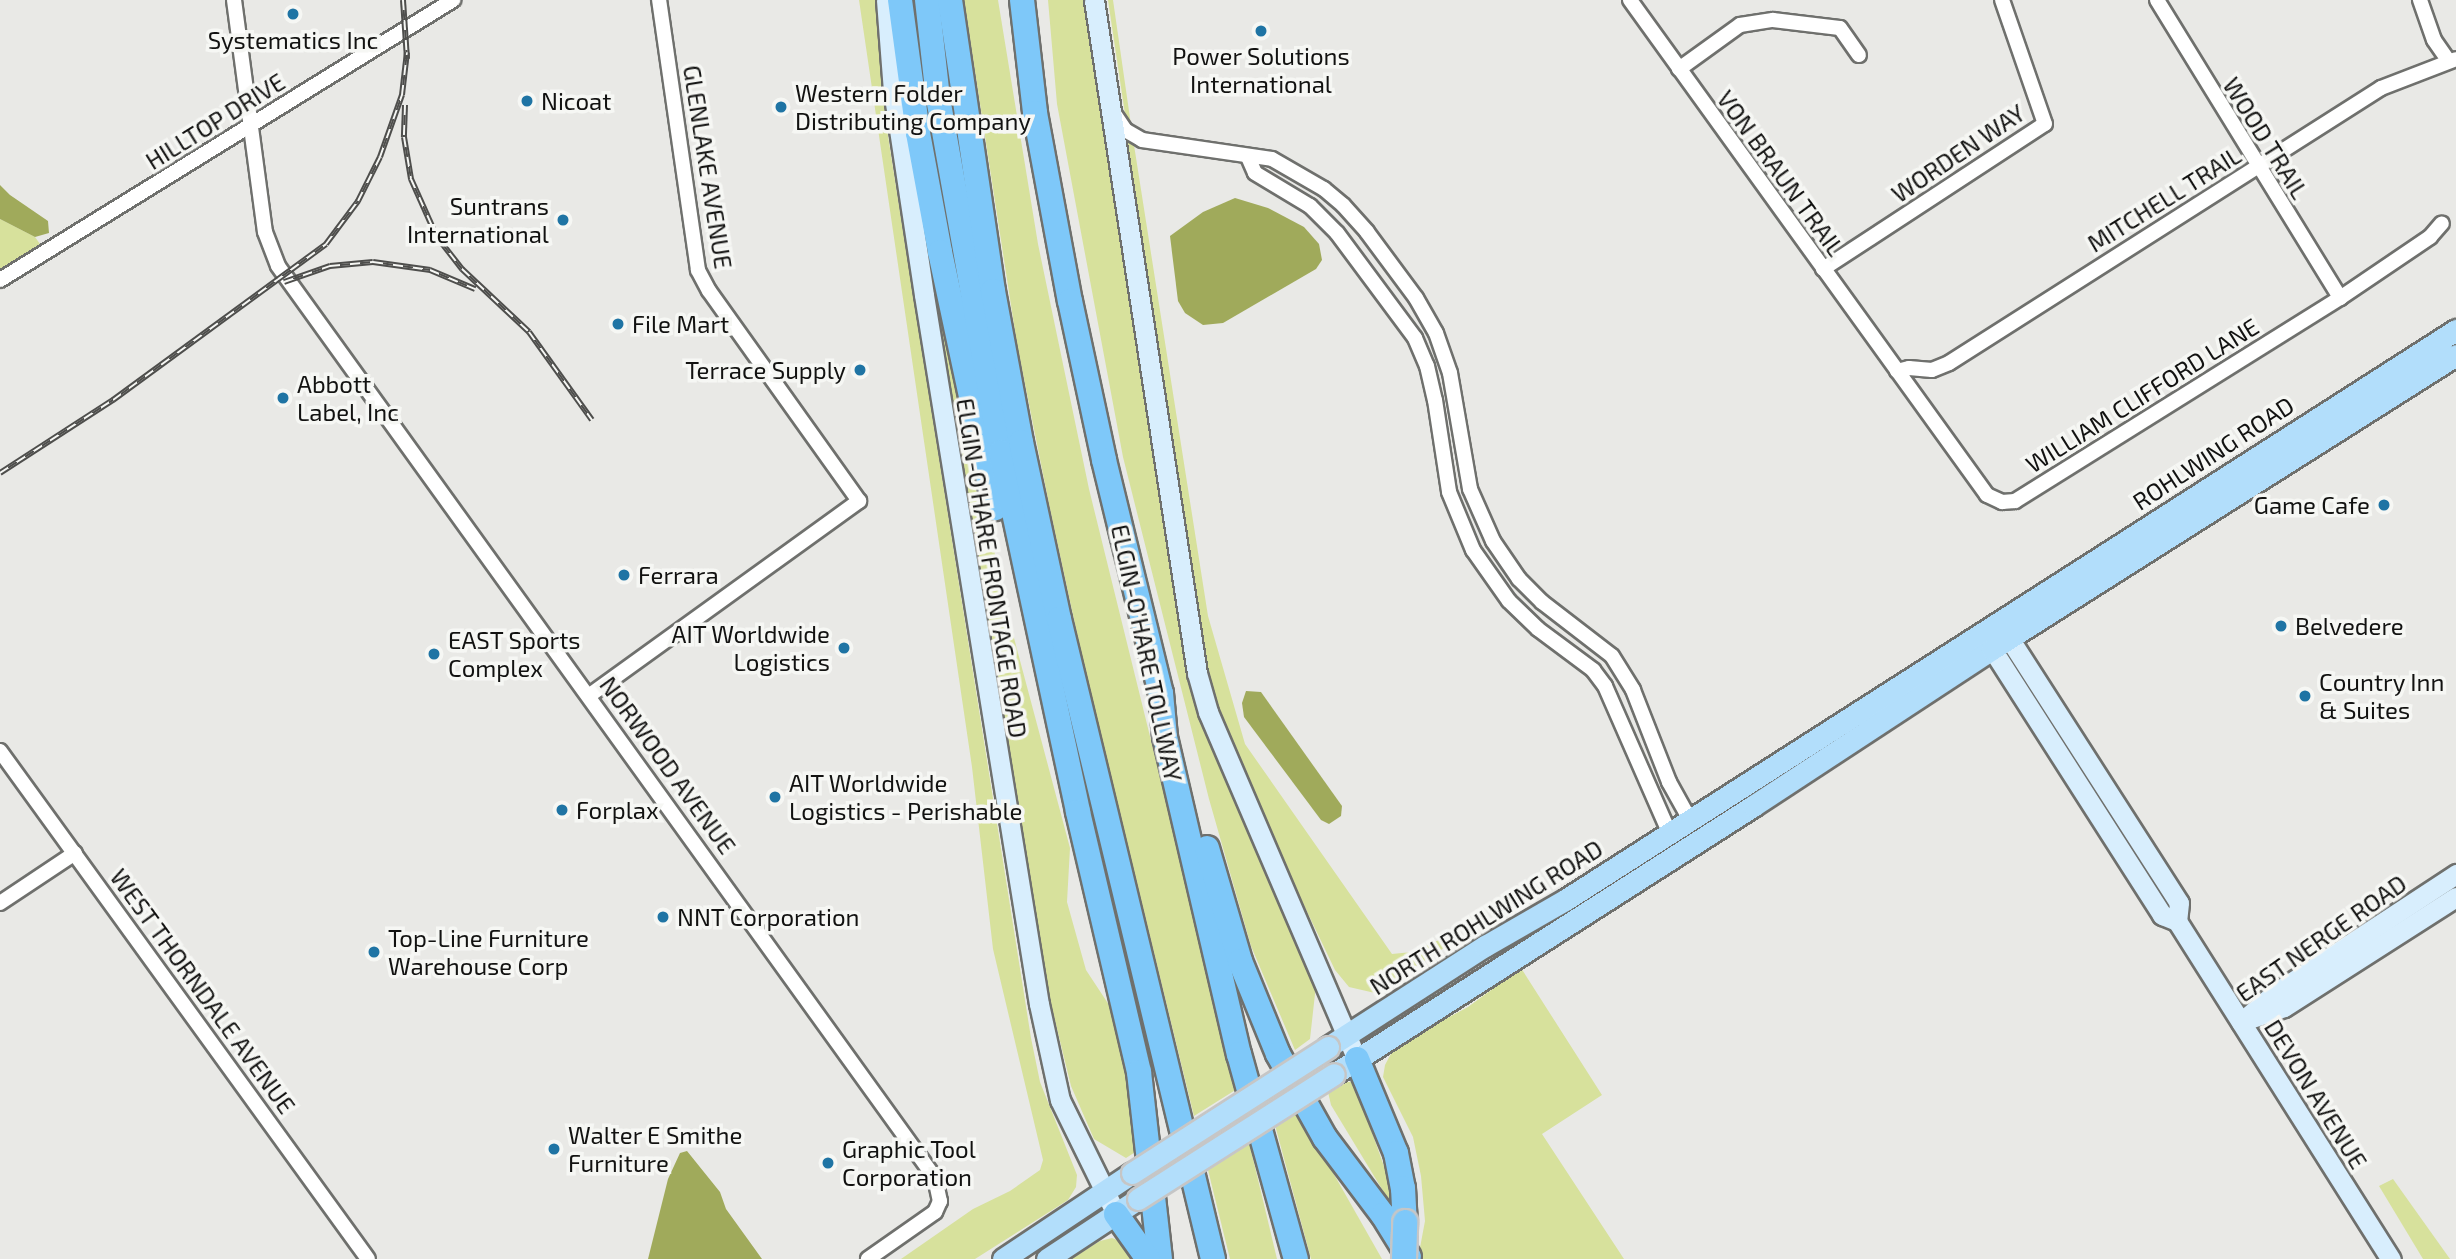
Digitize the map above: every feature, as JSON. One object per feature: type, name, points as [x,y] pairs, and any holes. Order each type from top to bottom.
[{"type":"highway","points":[[900,0],[923,159],[982,448],[1056,757],[1078,812]]},
{"type":"highway","points":[[927,0],[938,98],[970,293],[1078,812],[1139,1072],[1160,1259]]},
{"type":"highway","points":[[950,0],[993,291],[1024,456],[1059,618],[1213,1259]]},
{"type":"highway","name":"ELGIN-O'HARE TOLLWAY","points":[[1024,4],[1035,113],[1070,301],[1104,460],[1161,693],[1165,737],[1239,1054],[1296,1259]]},
{"type":"highway","points":[[1161,693],[1185,763],[1228,923],[1253,994],[1278,1054],[1396,1259]]},
{"type":"highway","points":[[1357,1059],[1396,1153],[1403,1188],[1404,1259]]},
{"type":"highway","points":[[1336,1154],[1383,1215],[1410,1259]]},
{"type":"highway","points":[[1116,1214],[1148,1259]]},
{"type":"main road","name":"ELGIN-O'HARE FRONTAGE ROAD","points":[[886,0],[893,90],[913,226],[1040,1004],[1060,1100],[1116,1214]]},
{"type":"main road","points":[[1094,0],[1108,106],[1197,673],[1215,729],[1357,1059]]},
{"type":"main road","name":"ROHLWING ROAD","points":[[1995,635],[2456,330]]},
{"type":"main road","name":"ROHLWING ROAD","points":[[1995,635],[2456,355]]},
{"type":"main road","name":"NORTH ROHLWING ROAD","points":[[1047,1259],[1704,838],[1995,635]]},
{"type":"main road","points":[[1674,835],[1689,818],[1995,635]]},
{"type":"main road","name":"DEVON AVENUE","points":[[1995,635],[2162,915],[2177,920],[2391,1259]]},
{"type":"main road","name":"NORTH ROHLWING ROAD","points":[[1003,1259],[1346,1035],[1674,835]]},
{"type":"main road","points":[[1674,835],[1704,838]]},
{"type":"main road","points":[[1589,911],[1618,883],[1676,845],[1674,835]]},
{"type":"main road","name":"EAST NERGE ROAD","points":[[2241,1021],[2275,993],[2452,894]]},
{"type":"street","name":"NORWOOD AVENUE","points":[[233,0],[265,232],[278,266],[590,695],[935,1178],[940,1201],[935,1212],[868,1259]]},
{"type":"street","name":"HILLTOP DRIVE","points":[[0,280],[453,0]]},
{"type":"street","name":"GLENLAKE AVENUE","points":[[590,695],[859,501],[709,291],[698,270],[659,0]]},
{"type":"street","name":"VON BRAUN TRAIL","points":[[1630,0],[1897,371]]},
{"type":"street","name":"WORDEN WAY","points":[[1823,269],[2045,124],[2002,0]]},
{"type":"street","name":"WOOD TRAIL","points":[[2157,0],[2340,298]]},
{"type":"street","points":[[2420,0],[2434,40],[2452,60]]},
{"type":"street","points":[[1679,69],[1740,25],[1773,20],[1840,28],[1859,55]]},
{"type":"street","name":"MITCHELL TRAIL","points":[[1897,371],[1909,368],[1931,370],[1949,363],[2381,88],[2452,60]]},
{"type":"street","points":[[1108,106],[1125,130],[1142,140],[1272,159],[1324,188],[1343,205],[1416,299],[1436,333],[1450,373],[1470,489],[1493,541],[1519,579],[1542,603],[1612,656],[1633,690],[1669,782],[1689,818]]},
{"type":"street","points":[[1248,157],[1255,173],[1310,206],[1337,233],[1416,338],[1427,366],[1435,400],[1449,492],[1457,519],[1473,550],[1509,601],[1538,629],[1593,670],[1605,686],[1674,835]]},
{"type":"street","name":"WILLIAM CLIFFORD LANE","points":[[1897,371],[1987,495],[2002,502],[2015,501],[2340,298],[2430,237],[2442,223]]},
{"type":"street","name":"WEST THORNDALE AVENUE","points":[[0,751],[369,1259]]},
{"type":"street","points":[[0,903],[75,853]]},
{"type":"shaded area","points":[[859,0],[876,0],[888,136],[1031,1038],[1040,1082],[1077,1175],[1076,1187],[1068,1200],[975,1259],[901,1259],[973,1209],[1010,1191],[1040,1170],[1043,1160],[993,949],[972,767]]},
{"type":"shaded area","points":[[964,0],[998,0],[1038,244],[1089,489],[1237,1089],[1194,1116],[1086,675],[1050,509],[1017,344]]},
{"type":"shaded area","points":[[1048,0],[1084,0],[1186,667],[1195,700],[1316,985],[1310,1039],[1295,1050],[1251,946],[1209,799],[1123,457],[1057,104]]},
{"type":"shaded area","points":[[1108,0],[1113,0],[1131,125],[1125,114]]},
{"type":"shaded area","points":[[904,111],[933,271],[1010,623],[1070,848],[1067,902],[1086,970],[1113,1011],[1140,1149],[1126,1158],[1094,1139],[1071,1086],[1038,951]]},
{"type":"shaded area","points":[[1126,142],[1134,145],[1208,616],[1245,744],[1392,954],[1412,952],[1439,940],[1450,944],[1375,993],[1349,987],[1335,970],[1288,872],[1215,699],[1199,638]]},
{"type":"shaded area","points":[[0,185],[48,221],[49,233],[35,237],[0,219]]},
{"type":"shaded area","points":[[1235,198],[1268,208],[1304,227],[1319,244],[1322,260],[1316,269],[1223,323],[1203,325],[1185,313],[1178,301],[1170,236],[1203,212]]},
{"type":"shaded area","points":[[0,219],[35,237],[40,244],[0,272]]},
{"type":"shaded area","points":[[1246,691],[1261,692],[1342,806],[1341,816],[1329,824],[1321,820],[1244,717],[1242,703]]},
{"type":"shaded area","points":[[1521,968],[1602,1095],[1542,1134],[1624,1259],[1423,1259],[1419,1253],[1425,1221],[1421,1176],[1413,1137],[1383,1077],[1385,1065],[1395,1046],[1468,1007]]},
{"type":"shaded area","points":[[1345,1082],[1353,1082],[1356,1087],[1386,1172],[1394,1209],[1331,1105],[1328,1092]]},
{"type":"shaded area","points":[[1298,1111],[1382,1259],[1311,1259],[1275,1125]]},
{"type":"shaded area","points":[[1249,1142],[1277,1259],[1230,1259],[1208,1170]]},
{"type":"shaded area","points":[[687,1151],[720,1192],[726,1209],[762,1259],[648,1259],[668,1179],[680,1153]]},
{"type":"shaded area","points":[[2393,1179],[2450,1259],[2423,1259],[2379,1186]]},
{"type":"shaded area","points":[[1112,1238],[1125,1243],[1125,1250],[1134,1259],[1071,1259],[1100,1241]]},
{"type":"railway","points":[[403,0],[407,59]]},
{"type":"railway","points":[[0,473],[113,400],[326,244],[358,201],[380,157],[402,95],[407,52]]},
{"type":"railway","points":[[405,105],[404,137],[411,179],[437,237],[462,269],[529,332],[592,420]]},
{"type":"railway","points":[[284,282],[330,266],[373,262],[430,270],[475,289]]},
{"type":"place","name":"Systematics Inc","points":[[293,14]]},
{"type":"place","name":"Power Solutions International","points":[[1261,31]]},
{"type":"place","name":"Nicoat","points":[[527,101]]},
{"type":"place","name":"Western Folder Distributing Company","points":[[781,107]]},
{"type":"place","name":"Suntrans International","points":[[563,220]]},
{"type":"place","name":"File Mart","points":[[618,324]]},
{"type":"place","name":"Terrace Supply","points":[[860,370]]},
{"type":"place","name":"Abbott Label, Inc","points":[[283,398]]},
{"type":"place","name":"Game Cafe","points":[[2384,505]]},
{"type":"place","name":"Ferrara","points":[[624,575]]},
{"type":"place","name":"Belvedere","points":[[2281,626]]},
{"type":"place","name":"AIT Worldwide Logistics","points":[[844,648]]},
{"type":"place","name":"EAST Sports Complex","points":[[434,654]]},
{"type":"place","name":"Country Inn & Suites","points":[[2305,696]]},
{"type":"place","name":"AIT Worldwide Logistics - Perishable","points":[[775,797]]},
{"type":"place","name":"Forplax","points":[[562,810]]},
{"type":"place","name":"NNT Corporation","points":[[663,917]]},
{"type":"place","name":"Top-Line Furniture Warehouse Corp","points":[[374,952]]},
{"type":"place","name":"Walter E Smithe Furniture","points":[[554,1149]]},
{"type":"place","name":"Graphic Tool Corporation","points":[[828,1163]]}]
